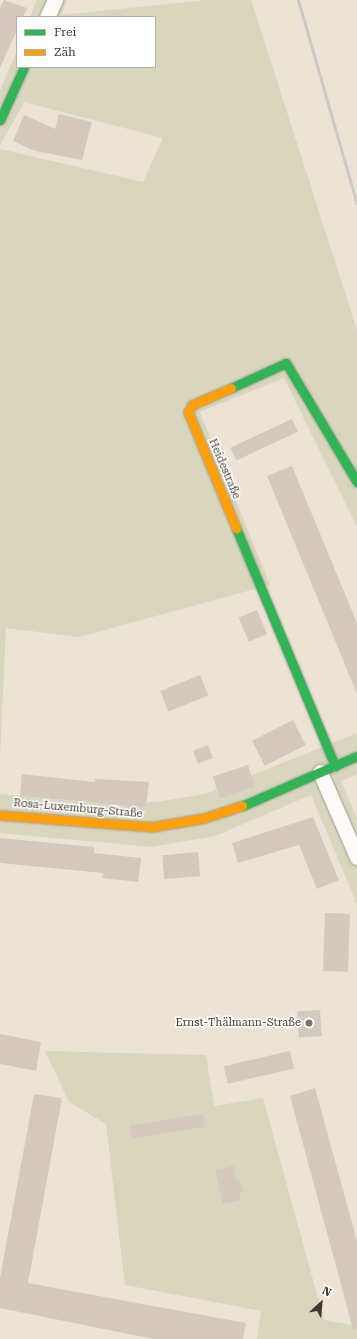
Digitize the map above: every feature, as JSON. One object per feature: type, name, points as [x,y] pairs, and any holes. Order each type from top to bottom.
[{"type":"street","points":[[47,16],[55,0]]},
{"type":"street","points":[[0,120],[24,68]]},
{"type":"street","name":"Heidestraße","points":[[335,766],[188,412],[192,405],[286,363],[357,482]]},
{"type":"street","name":"Rosa-Luxemburg-Straße","points":[[0,815],[151,827],[204,818],[238,808],[357,756]]},
{"type":"street","points":[[320,772],[357,857]]},
{"type":"shaded area","points":[[37,0],[67,0],[61,15],[206,0],[251,0],[357,330],[357,527],[284,378],[200,412],[270,585],[79,637],[6,628],[0,757],[0,149],[143,182],[163,138],[24,102],[0,146],[0,90],[16,53],[16,68],[156,68],[156,16],[30,16]]},
{"type":"shaded area","points":[[357,733],[357,774],[341,781],[357,818],[357,904],[311,795],[215,836],[152,847],[0,833],[0,794],[91,803],[156,802],[205,794]]},
{"type":"shaded area","points":[[45,1051],[206,1055],[214,1106],[263,1098],[324,1320],[357,1326],[357,1339],[257,1339],[261,1311],[125,1285],[106,1124],[69,1102]]},
{"type":"building","points":[[4,0],[27,8],[23,16],[16,16],[16,32],[0,68],[0,8]]},
{"type":"building","points":[[59,114],[92,122],[82,160],[35,151],[13,141],[24,115],[55,129]]},
{"type":"building","points":[[292,419],[298,432],[236,460],[230,448]]},
{"type":"building","points":[[292,466],[357,623],[357,694],[267,476]]},
{"type":"building","points":[[257,610],[267,634],[249,642],[239,618]]},
{"type":"building","points":[[200,675],[208,695],[168,712],[160,691]]},
{"type":"building","points":[[293,720],[306,745],[265,766],[252,741]]},
{"type":"building","points":[[208,745],[213,758],[198,764],[193,751]]},
{"type":"building","points":[[248,765],[255,787],[220,798],[213,776]]},
{"type":"building","points":[[22,774],[95,782],[95,779],[149,782],[146,807],[20,796]]},
{"type":"building","points":[[313,817],[339,880],[317,889],[299,845],[238,863],[232,843]]},
{"type":"building","points":[[0,838],[94,847],[94,853],[141,858],[138,882],[102,878],[103,873],[0,863]]},
{"type":"building","points":[[198,852],[200,876],[164,879],[162,855]]},
{"type":"building","points":[[325,913],[350,914],[348,972],[323,971]]},
{"type":"building","name":"Ernst-Thälmann-Straße","points":[[320,1010],[322,1036],[299,1038],[297,1012]]},
{"type":"building","points":[[0,1034],[41,1042],[36,1071],[0,1064]]},
{"type":"building","points":[[290,1051],[294,1069],[228,1084],[224,1066]]},
{"type":"building","points":[[315,1088],[357,1241],[357,1329],[353,1329],[290,1096]]},
{"type":"building","points":[[34,1094],[62,1098],[28,1283],[246,1323],[243,1339],[153,1339],[0,1308],[0,1278]]},
{"type":"building","points":[[203,1114],[205,1127],[132,1138],[130,1126]]},
{"type":"building","points":[[234,1166],[236,1181],[240,1180],[244,1192],[239,1193],[241,1200],[223,1204],[215,1170]]},
{"type":"railway","points":[[298,0],[357,204]]},
{"type":"traffic: fast","points":[[0,120],[24,68]]},
{"type":"traffic: fast","points":[[231,388],[286,363],[357,482]]},
{"type":"traffic: fast","points":[[236,528],[335,766]]},
{"type":"traffic: fast","points":[[242,806],[357,756]]},
{"type":"traffic: slow","points":[[231,388],[192,405],[188,412],[236,528]]},
{"type":"traffic: slow","points":[[0,815],[151,827],[204,818],[242,806]]},
{"type":"place","name":"Ernst-Thälmann-Straße","points":[[309,1023]]}]
